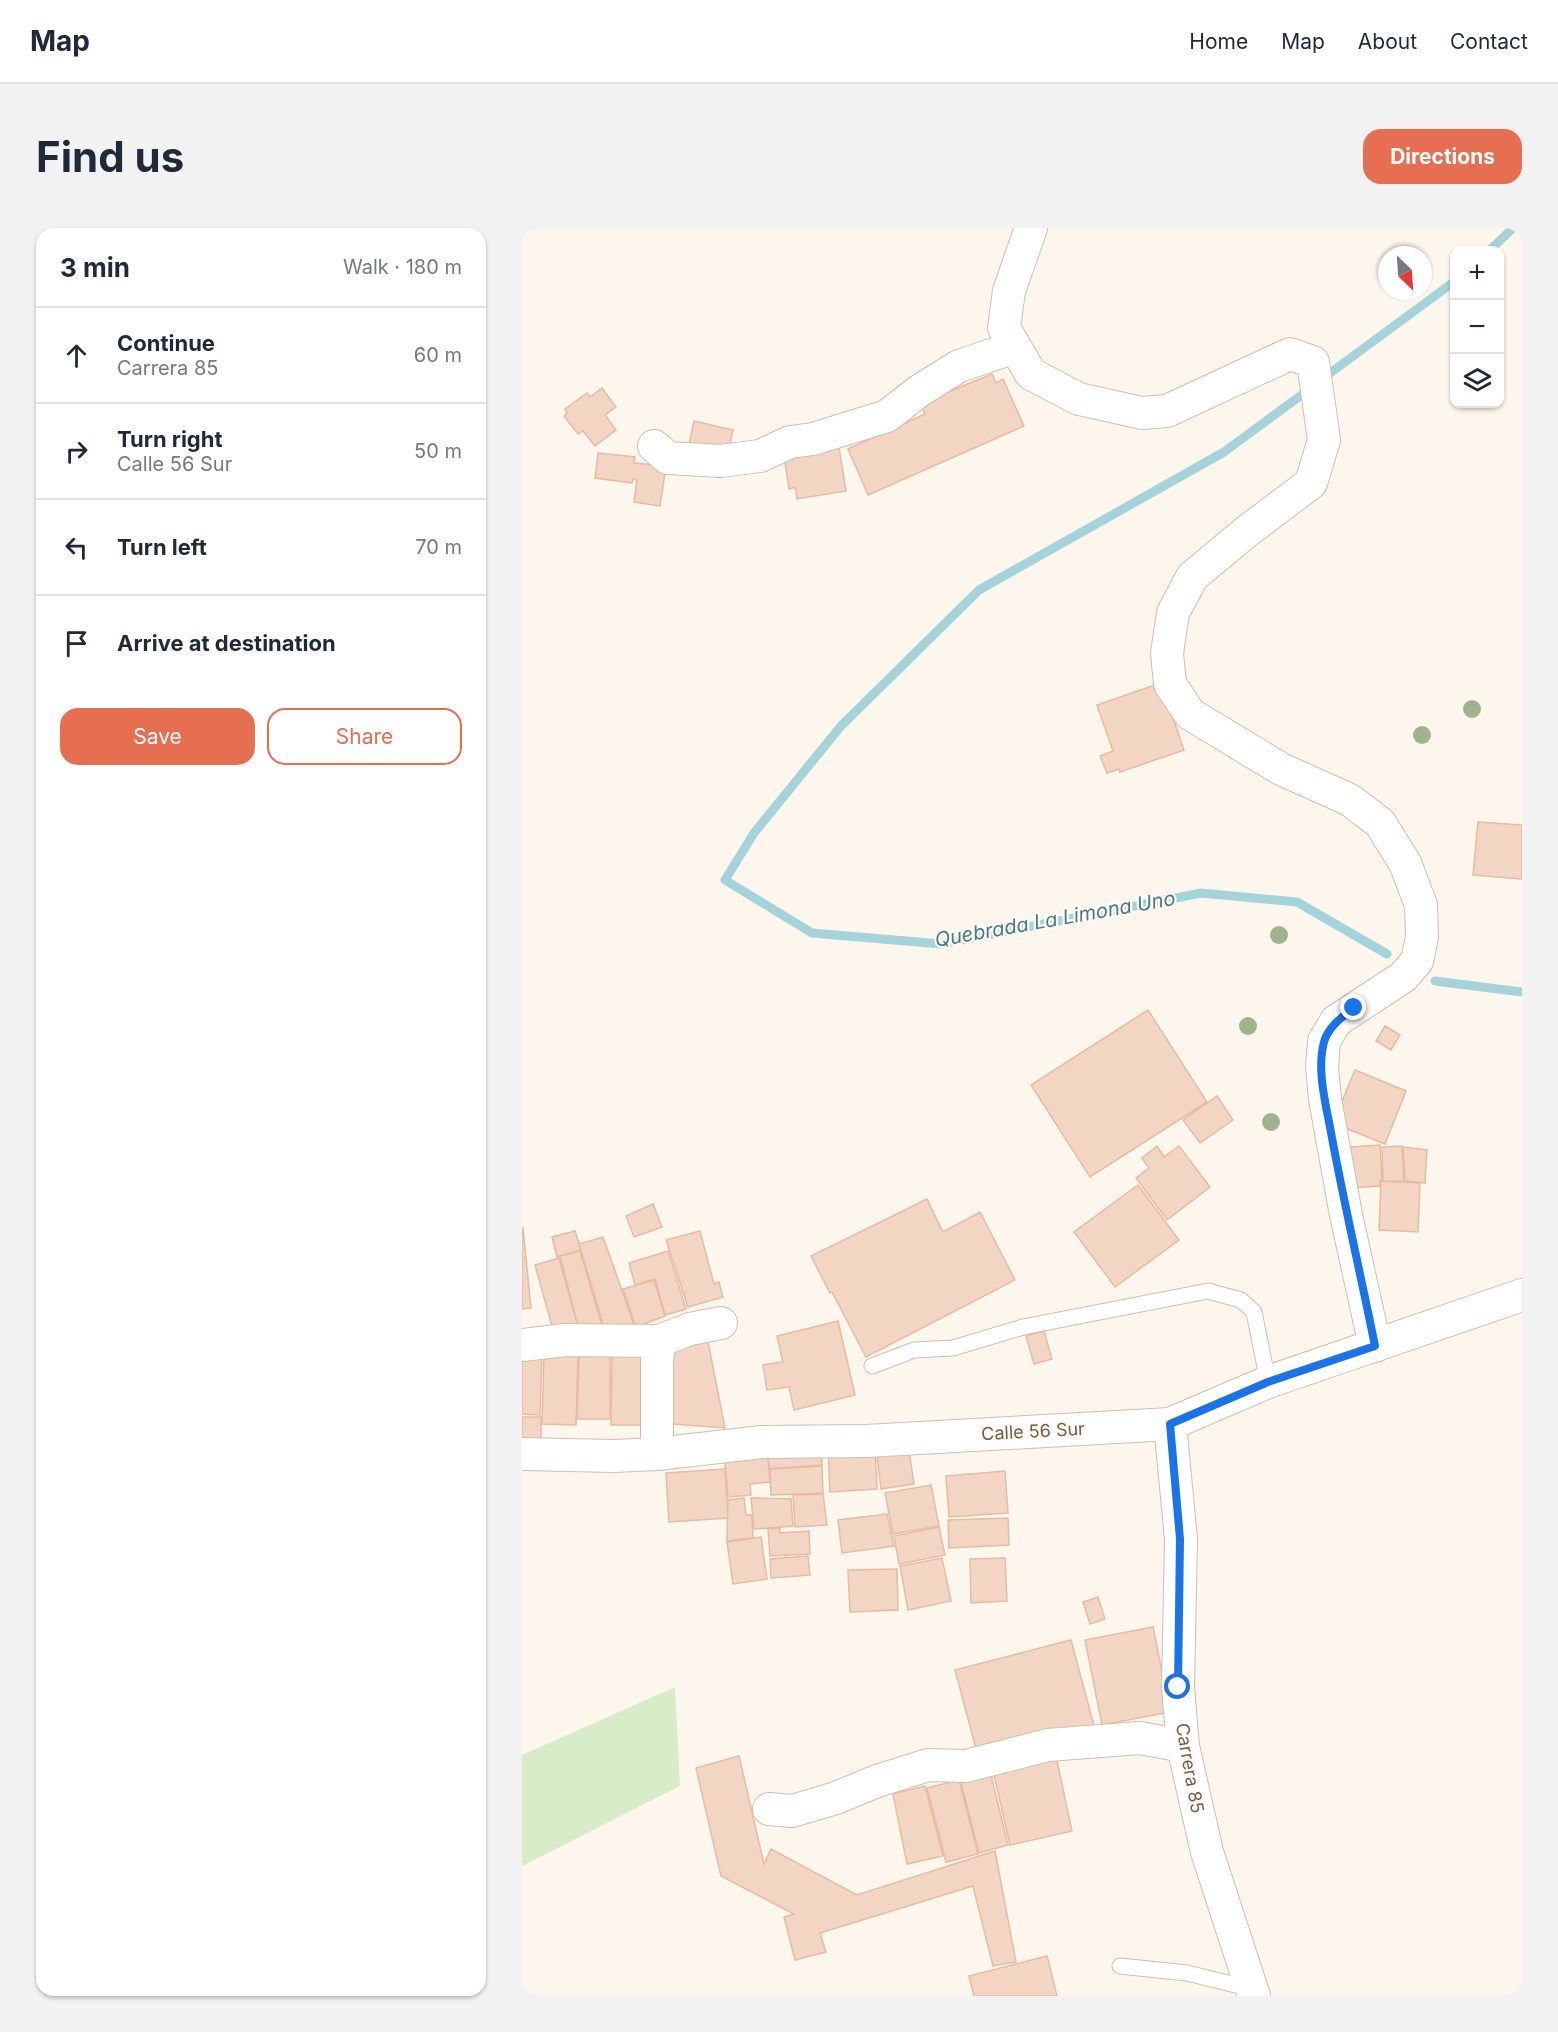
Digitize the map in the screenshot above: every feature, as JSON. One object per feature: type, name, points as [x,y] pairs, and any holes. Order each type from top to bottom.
[{"type":"street","points":[[1031,228],[1009,291],[1004,328],[1031,374],[1079,399],[1142,413],[1167,411],[1290,354],[1313,362],[1324,440],[1311,483],[1246,532],[1192,577],[1173,613],[1167,653],[1170,684],[1190,714],[1281,769],[1350,800],[1380,823],[1405,863],[1421,905],[1422,938],[1417,961],[1403,977],[1336,1021],[1324,1041],[1322,1058],[1325,1099],[1346,1215],[1375,1346]]},
{"type":"street","points":[[654,446],[668,458],[720,461],[760,456],[789,442],[813,439],[887,416],[919,391],[959,366],[1015,347]]},
{"type":"street","name":"Calle 56 Sur","points":[[522,1454],[613,1456],[657,1454],[762,1442],[866,1441],[1170,1424],[1268,1382],[1522,1294]]},
{"type":"street","points":[[522,1344],[565,1340],[659,1341],[690,1329],[721,1323]]},
{"type":"street","points":[[657,1454],[659,1341]]},
{"type":"street","name":"Carrera 85","points":[[1170,1424],[1180,1539],[1178,1687],[1183,1746],[1207,1852],[1253,1993]]},
{"type":"street","points":[[769,1809],[792,1811],[928,1766],[966,1766],[1048,1745],[1140,1738],[1183,1746]]},
{"type":"lane","points":[[872,1366],[914,1350],[953,1348],[1023,1327],[1208,1291],[1241,1300],[1254,1311],[1268,1382]]},
{"type":"lane","points":[[1120,1966],[1187,1973],[1253,1993]]},
{"type":"green space","points":[[675,1687],[680,1786],[522,1866],[522,1755]]},
{"type":"building","points":[[992,374],[996,383],[1003,379],[1024,426],[868,495],[848,449],[925,414],[921,403]]},
{"type":"building","points":[[602,388],[616,407],[605,415],[616,430],[595,446],[583,431],[578,434],[564,416],[567,413],[565,409],[587,393],[590,397]]},
{"type":"building","points":[[694,421],[733,430],[728,454],[689,445]]},
{"type":"building","points":[[838,441],[846,491],[797,499],[795,487],[789,489],[784,455]]},
{"type":"building","points":[[598,453],[635,457],[634,463],[666,466],[660,506],[634,502],[637,480],[633,479],[632,483],[595,478]]},
{"type":"building","points":[[1161,683],[1184,750],[1120,772],[1119,769],[1107,773],[1100,756],[1113,751],[1097,705]]},
{"type":"building","points":[[1478,822],[1522,825],[1522,879],[1473,875]]},
{"type":"building","points":[[1148,1010],[1207,1102],[1090,1177],[1031,1085]]},
{"type":"building","points":[[1385,1026],[1400,1035],[1391,1050],[1376,1041]]},
{"type":"building","points":[[1355,1070],[1406,1091],[1385,1144],[1333,1123]]},
{"type":"building","points":[[1217,1096],[1233,1120],[1200,1143],[1183,1120]]},
{"type":"building","points":[[1380,1145],[1382,1180],[1380,1186],[1352,1188],[1350,1147]]},
{"type":"building","points":[[1157,1146],[1164,1157],[1179,1146],[1210,1187],[1167,1220],[1136,1178],[1149,1168],[1142,1158]]},
{"type":"building","points":[[1402,1146],[1404,1181],[1383,1182],[1382,1147]]},
{"type":"building","points":[[1403,1147],[1427,1150],[1425,1183],[1405,1181]]},
{"type":"building","points":[[1381,1181],[1420,1183],[1418,1232],[1379,1230]]},
{"type":"building","points":[[1138,1185],[1179,1240],[1115,1287],[1074,1232]]},
{"type":"building","points":[[927,1199],[943,1232],[980,1212],[1015,1280],[866,1357],[811,1256]]},
{"type":"building","points":[[653,1204],[662,1227],[634,1237],[626,1216]]},
{"type":"building","points":[[522,1228],[531,1308],[522,1309]]},
{"type":"building","points":[[575,1231],[581,1250],[557,1257],[552,1237]]},
{"type":"building","points":[[700,1231],[714,1284],[719,1282],[723,1297],[688,1307],[666,1240]]},
{"type":"building","points":[[603,1237],[637,1333],[606,1334],[579,1244]]},
{"type":"building","points":[[580,1251],[602,1325],[579,1331],[560,1256]]},
{"type":"building","points":[[668,1251],[686,1309],[665,1315],[655,1279],[635,1285],[629,1263]]},
{"type":"building","points":[[559,1258],[578,1327],[554,1333],[535,1265]]},
{"type":"building","points":[[654,1280],[665,1316],[636,1327],[623,1289]]},
{"type":"building","points":[[838,1321],[855,1395],[794,1410],[789,1387],[767,1390],[763,1365],[783,1362],[777,1336]]},
{"type":"building","points":[[1044,1331],[1052,1359],[1034,1364],[1026,1336]]},
{"type":"building","points":[[707,1337],[725,1428],[673,1424],[672,1347]]},
{"type":"building","points":[[522,1354],[542,1354],[540,1415],[522,1414]]},
{"type":"building","points":[[544,1355],[578,1355],[576,1425],[542,1424]]},
{"type":"building","points":[[579,1355],[610,1355],[610,1419],[577,1419]]},
{"type":"building","points":[[612,1356],[645,1356],[645,1425],[611,1425]]},
{"type":"building","points":[[522,1417],[541,1417],[541,1443],[522,1443]]},
{"type":"building","points":[[908,1444],[914,1484],[881,1489],[876,1447]]},
{"type":"building","points":[[875,1446],[877,1489],[830,1492],[828,1449]]},
{"type":"building","points":[[821,1447],[822,1465],[769,1469],[768,1451]]},
{"type":"building","points":[[767,1449],[770,1482],[750,1484],[751,1495],[728,1497],[724,1453]]},
{"type":"building","points":[[822,1466],[823,1493],[771,1495],[770,1469]]},
{"type":"building","points":[[725,1469],[728,1518],[669,1522],[666,1473]]},
{"type":"building","points":[[1005,1471],[1008,1513],[949,1517],[946,1476]]},
{"type":"building","points":[[931,1485],[939,1526],[893,1534],[885,1493]]},
{"type":"building","points":[[823,1494],[827,1525],[795,1527],[793,1495]]},
{"type":"building","points":[[744,1498],[746,1515],[752,1515],[753,1538],[727,1541],[728,1500]]},
{"type":"building","points":[[751,1498],[791,1499],[793,1526],[754,1529]]},
{"type":"building","points":[[887,1514],[894,1546],[842,1553],[838,1520]]},
{"type":"building","points":[[1008,1518],[1009,1545],[949,1548],[948,1520]]},
{"type":"building","points":[[939,1527],[945,1555],[899,1564],[894,1536]]},
{"type":"building","points":[[780,1528],[780,1533],[809,1531],[810,1554],[770,1556],[768,1529]]},
{"type":"building","points":[[761,1537],[767,1579],[733,1584],[727,1542]]},
{"type":"building","points":[[808,1556],[810,1575],[771,1578],[770,1559]]},
{"type":"building","points":[[942,1558],[951,1601],[908,1610],[900,1566]]},
{"type":"building","points":[[1005,1558],[1007,1601],[971,1603],[970,1559]]},
{"type":"building","points":[[897,1569],[898,1610],[850,1612],[848,1570]]},
{"type":"building","points":[[1098,1597],[1105,1619],[1090,1624],[1083,1602]]},
{"type":"building","points":[[1153,1627],[1170,1712],[1102,1725],[1085,1640]]},
{"type":"building","points":[[1071,1640],[1094,1726],[978,1756],[955,1670]]},
{"type":"building","points":[[739,1756],[764,1864],[771,1849],[857,1895],[995,1851],[1016,1962],[993,1966],[973,1886],[820,1933],[826,1952],[795,1960],[784,1917],[794,1914],[721,1876],[696,1768]]},
{"type":"building","points":[[1056,1756],[1072,1831],[1010,1845],[993,1770]]},
{"type":"building","points":[[990,1771],[1008,1845],[979,1853],[960,1779]]},
{"type":"building","points":[[959,1780],[978,1854],[946,1862],[927,1788]]},
{"type":"building","points":[[925,1786],[943,1856],[907,1864],[893,1794]]},
{"type":"building","points":[[1047,1956],[1057,1996],[974,1996],[969,1976]]},
{"type":"waterway","points":[[1494,246],[1513,228]]},
{"type":"waterway","points":[[1322,379],[1450,285]]},
{"type":"waterway","points":[[1311,388],[1224,452],[979,590],[841,726],[754,833],[725,880],[812,933],[941,944],[1201,893],[1297,902],[1387,954]]},
{"type":"waterway","name":"Quebrada La Limona Uno","points":[[1435,981],[1522,992]]},
{"type":"route","points":[[1178,1687],[1180,1539],[1170,1424],[1268,1382],[1375,1346],[1346,1215],[1325,1099],[1322,1067],[1324,1041],[1336,1021],[1354,1008]]}]
